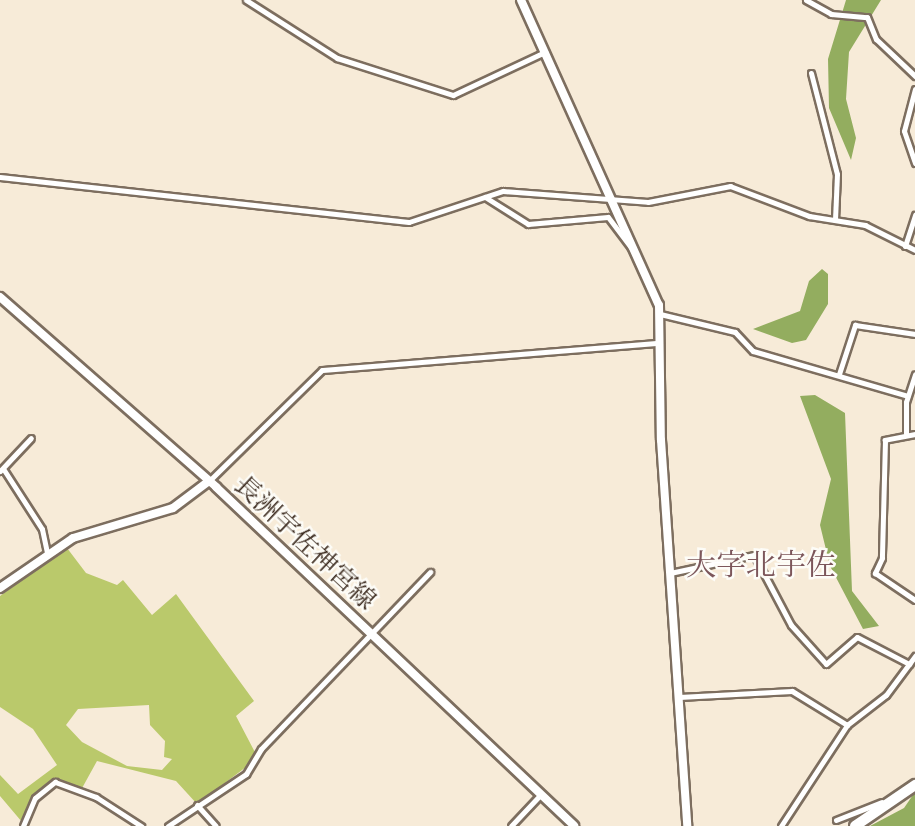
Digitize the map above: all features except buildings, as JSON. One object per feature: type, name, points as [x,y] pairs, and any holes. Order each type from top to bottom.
[{"type":"highway","points":[[855,826],[915,785]]},
{"type":"street","points":[[246,0],[337,58],[453,94],[545,52]]},
{"type":"street","points":[[521,0],[608,195],[640,255],[660,314],[663,343],[660,411],[687,826]]},
{"type":"street","points":[[806,0],[828,13],[867,17],[876,38],[915,76]]},
{"type":"street","points":[[811,73],[837,174],[835,220]]},
{"type":"street","points":[[915,89],[904,131],[915,163]]},
{"type":"street","points":[[0,177],[410,222],[507,191],[608,195],[648,202],[730,186],[835,220],[865,225],[915,250]]},
{"type":"street","points":[[485,198],[528,224],[608,217],[629,251],[640,255]]},
{"type":"street","points":[[905,246],[915,215]]},
{"type":"street","name":"長洲宇佐神宮線","points":[[0,297],[209,481],[575,826]]},
{"type":"street","points":[[660,314],[734,332],[747,349],[908,396]]},
{"type":"street","points":[[839,374],[855,325],[915,334]]},
{"type":"street","points":[[0,588],[47,553],[90,530],[173,508],[209,481],[322,370],[663,343]]},
{"type":"street","points":[[906,433],[908,396],[915,374]]},
{"type":"street","points":[[915,435],[906,433],[885,443],[882,562],[875,573],[915,600]]},
{"type":"street","points":[[31,438],[2,470],[42,529],[47,553]]},
{"type":"street","points":[[670,573],[754,555],[796,631],[825,664],[857,637],[909,664]]},
{"type":"street","points":[[168,826],[260,760],[261,749],[430,572]]},
{"type":"street","points":[[781,826],[847,725],[886,695],[915,656]]},
{"type":"street","points":[[679,696],[792,691],[847,725]]},
{"type":"street","points":[[23,826],[36,798],[55,782],[99,799],[141,826]]},
{"type":"street","points":[[511,826],[541,793]]},
{"type":"street","points":[[836,820],[897,797]]},
{"type":"street","points":[[197,805],[216,826]]},
{"type":"green space","points":[[846,0],[881,0],[849,52],[846,99],[856,138],[851,160],[829,108],[828,59]]},
{"type":"green space","points":[[822,269],[828,274],[828,304],[806,340],[792,343],[753,329],[800,311],[809,281]]},
{"type":"green space","points":[[815,395],[845,413],[852,591],[879,626],[863,629],[830,566],[820,525],[831,479],[800,396]]},
{"type":"green space","points":[[67,548],[86,573],[117,585],[123,580],[152,615],[176,594],[254,701],[236,716],[258,758],[197,804],[176,781],[97,761],[81,790],[48,783],[22,822],[0,796],[0,775],[18,794],[57,765],[33,729],[0,707],[0,596]],"holes":[[[149,705],[150,725],[165,741],[164,757],[172,759],[162,770],[127,766],[82,742],[66,725],[78,709]]]},
{"type":"green space","points":[[915,792],[915,826],[870,826],[904,808]]},
{"type":"district","name":"大字北宇佐","points":[[761,565]]}]
